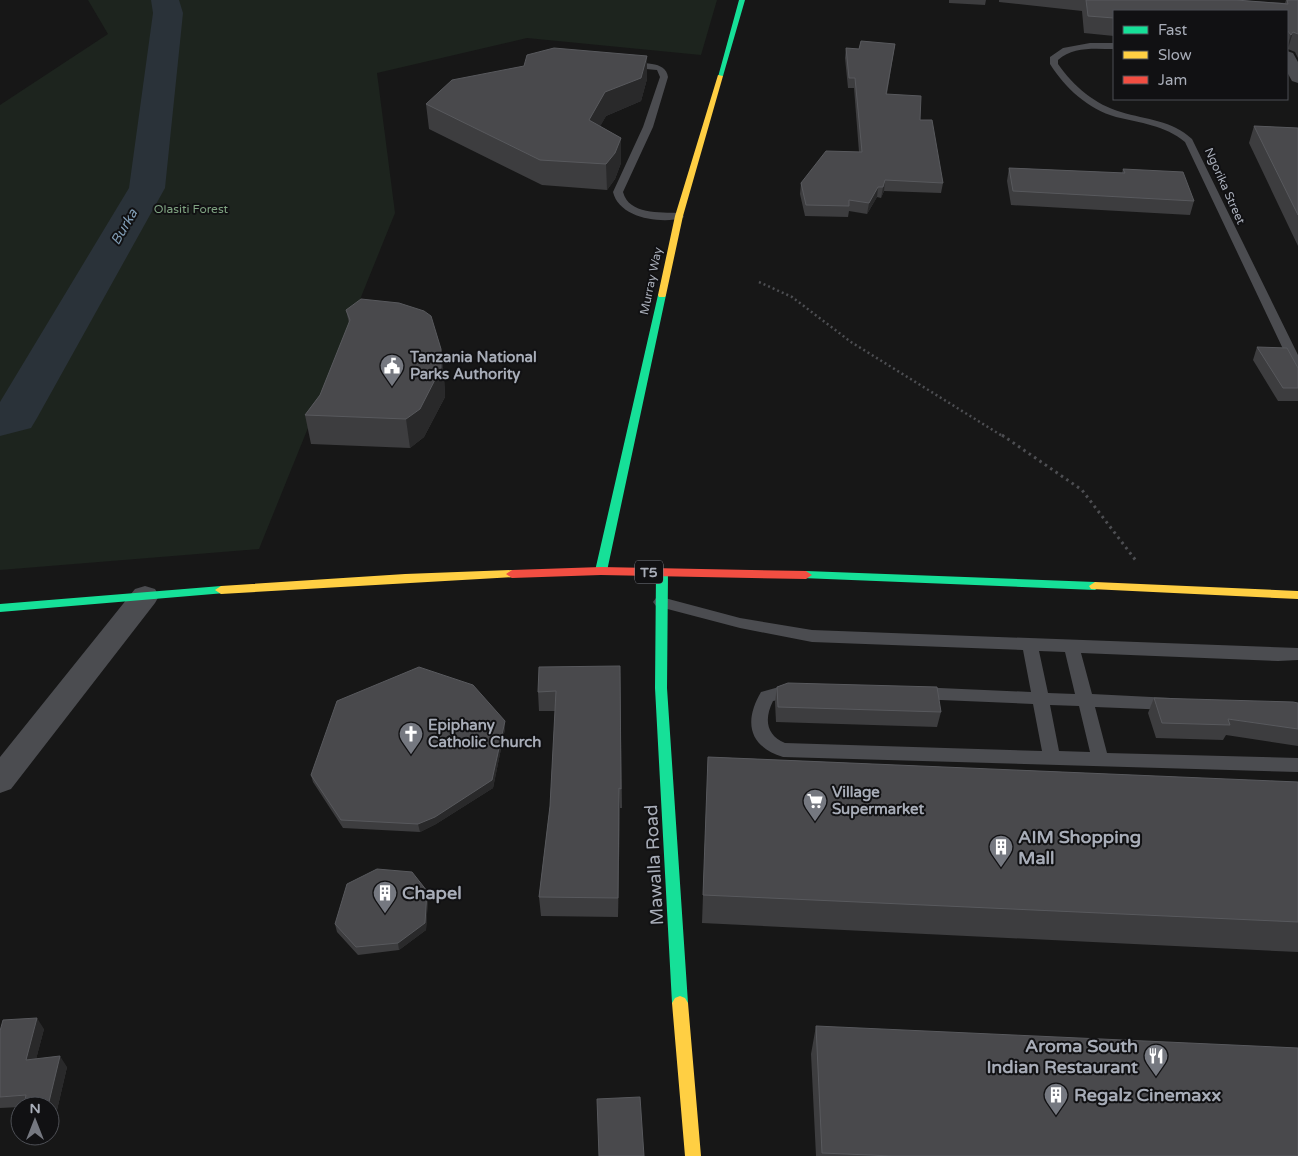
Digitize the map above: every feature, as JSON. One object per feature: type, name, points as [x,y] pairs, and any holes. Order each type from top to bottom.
[{"type":"main road","name":"Murray Way","points":[[601,572],[679,216],[742,0]]},
{"type":"main road","name":"T5","points":[[0,608],[405,578],[601,572],[896,577],[1298,595]]},
{"type":"main road","name":"Mawalla Road","points":[[662,572],[661,688],[676,952],[693,1156]]},
{"type":"street","points":[[1288,58],[1298,78]]},
{"type":"street","points":[[0,780],[145,596]]},
{"type":"lane","name":"Ngorika Street","points":[[1113,46],[1082,47],[1066,50],[1058,53],[1053,59],[1054,64],[1074,88],[1106,110],[1165,126],[1184,136],[1189,142],[1298,368]]},
{"type":"lane","points":[[619,64],[659,68],[663,71],[664,77],[648,126],[618,192],[618,199],[625,207],[634,210],[679,216]]},
{"type":"lane","points":[[661,602],[740,623],[812,636],[1278,656],[1298,654]]},
{"type":"lane","points":[[1030,644],[1052,758]]},
{"type":"lane","points":[[1072,647],[1100,759]]},
{"type":"lane","points":[[814,692],[786,691],[767,696],[758,708],[760,727],[767,742],[783,750],[1298,765]]},
{"type":"lane","points":[[898,693],[1191,704]]},
{"type":"path","points":[[759,282],[792,296],[851,342],[994,430],[1082,490],[1157,588]]},
{"type":"green space","name":"Olasiti Forest","points":[[88,0],[717,0],[701,55],[527,38],[377,73],[395,213],[259,549],[0,570],[0,105],[108,34]]},
{"type":"building","points":[[1086,0],[1236,0],[1288,4],[1287,0],[1298,0],[1298,34],[1293,32],[1291,35],[1288,31],[1288,10],[1113,10],[1113,18],[1088,16]]},
{"type":"building","points":[[861,41],[895,44],[886,94],[921,96],[920,120],[932,120],[943,183],[885,180],[883,187],[878,187],[869,203],[849,200],[849,206],[806,205],[801,183],[826,151],[862,152],[855,78],[849,78],[846,48],[859,49]]},
{"type":"building","points":[[554,48],[647,56],[641,78],[605,92],[589,120],[621,138],[615,153],[606,164],[540,160],[426,104],[452,80],[524,66],[527,55]]},
{"type":"building","points":[[1254,126],[1298,128],[1298,215]]},
{"type":"building","points":[[1009,168],[1125,173],[1123,169],[1183,172],[1194,201],[1013,191]]},
{"type":"building","name":"Tanzania National Parks Authority","points":[[361,299],[399,303],[424,311],[431,316],[441,349],[441,368],[420,409],[406,419],[305,415],[320,395],[350,320],[346,310]]},
{"type":"building","points":[[1257,347],[1287,348],[1298,368],[1298,388],[1283,388]]},
{"type":"building","points":[[620,666],[621,789],[619,788],[618,898],[539,897],[550,806],[556,691],[538,692],[539,667]]},
{"type":"building","name":"Epiphany Catholic Church","points":[[419,667],[473,685],[505,721],[492,780],[435,817],[418,824],[341,820],[311,775],[337,701]]},
{"type":"building","points":[[788,683],[937,687],[941,712],[778,707],[777,687]]},
{"type":"building","points":[[1154,698],[1298,703],[1298,729],[1228,719],[1230,725],[1162,723]]},
{"type":"building","name":"AIM Shopping Mall","points":[[708,757],[1298,782],[1298,922],[703,895]]},
{"type":"building","name":"Chapel","points":[[377,869],[412,872],[427,891],[425,923],[398,943],[356,947],[335,924],[347,884]]},
{"type":"building","points":[[37,1018],[26,1060],[60,1056],[50,1096],[0,1097],[0,1031],[3,1020]]},
{"type":"building","name":"Regalz Cinemaxx","points":[[816,1026],[1298,1048],[1298,1156],[893,1156],[822,1153]]},
{"type":"building","points":[[640,1097],[644,1156],[599,1156],[597,1099]]},
{"type":"waterway","name":"Burka","points":[[0,422],[14,418],[147,188],[168,13],[165,0]]},
{"type":"traffic: fast","points":[[720,76],[742,0]]},
{"type":"traffic: fast","points":[[601,571],[662,295]]},
{"type":"traffic: fast","points":[[662,572],[661,688],[680,1003]]},
{"type":"traffic: fast","points":[[806,575],[1095,586]]},
{"type":"traffic: fast","points":[[0,608],[221,590]]},
{"type":"traffic: slow","points":[[662,295],[679,216],[720,76]]},
{"type":"traffic: slow","points":[[221,590],[405,578],[512,574]]},
{"type":"traffic: slow","points":[[1095,586],[1298,595]]},
{"type":"traffic: slow","points":[[680,1003],[693,1156]]},
{"type":"traffic: jam","points":[[512,574],[601,571],[806,575]]},
{"type":"place","name":"Tanzania National Parks Authority","points":[[392,387]]},
{"type":"place","name":"Epiphany Catholic Church","points":[[411,755]]},
{"type":"place","name":"Village Supermarket","points":[[815,822]]},
{"type":"place","name":"AIM Shopping Mall","points":[[1001,868]]},
{"type":"place","name":"Chapel","points":[[385,914]]},
{"type":"place","name":"Aroma South Indian Restaurant","points":[[1156,1077]]},
{"type":"place","name":"Regalz Cinemaxx","points":[[1056,1116]]}]
